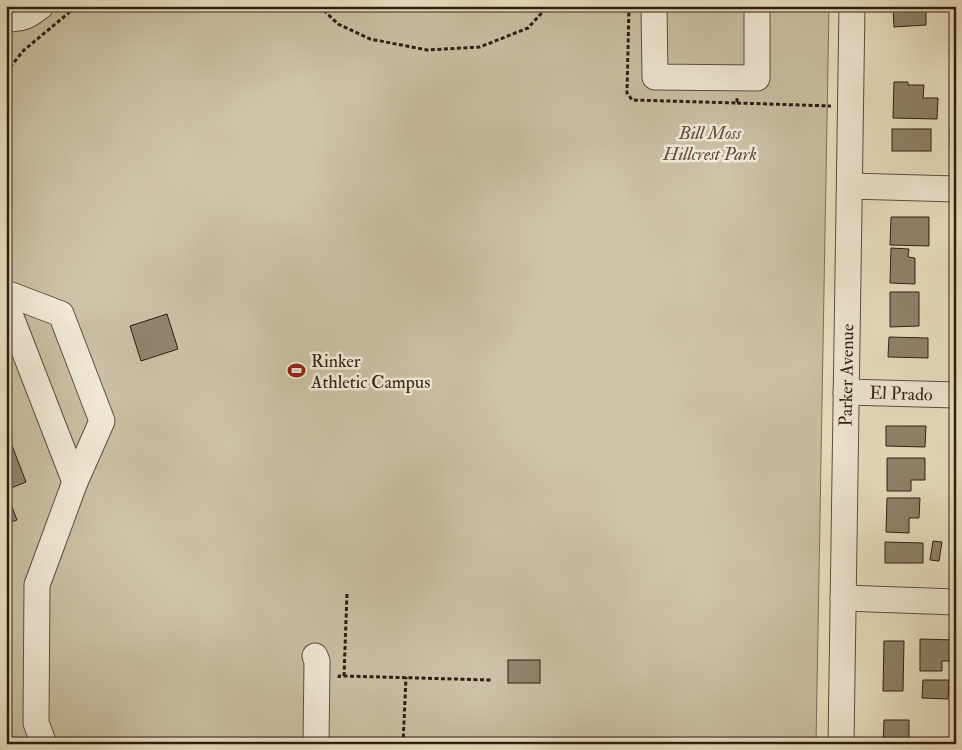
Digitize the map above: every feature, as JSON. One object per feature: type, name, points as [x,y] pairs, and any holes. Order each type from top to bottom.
[{"type":"street","points":[[9,22],[25,17],[41,6]]},
{"type":"street","points":[[654,6],[655,77],[757,78],[757,6]]},
{"type":"street","name":"Parker Avenue","points":[[841,744],[852,6]]},
{"type":"street","points":[[850,186],[956,188]]},
{"type":"street","points":[[6,292],[61,314],[102,421],[75,482],[37,585],[34,737]]},
{"type":"street","points":[[6,304],[75,482]]},
{"type":"street","name":"El Prado","points":[[846,392],[956,395]]},
{"type":"street","points":[[843,598],[956,602]]},
{"type":"street","points":[[315,656],[318,662],[316,744]]},
{"type":"path","points":[[6,72],[24,50],[77,6]]},
{"type":"path","points":[[319,6],[338,24],[370,39],[427,50],[480,47],[528,28],[548,6]]},
{"type":"path","points":[[736,103],[831,106]]},
{"type":"path","points":[[344,676],[346,593]]},
{"type":"path","points":[[339,682],[339,676],[491,680]]},
{"type":"path","points":[[403,744],[406,677]]},
{"type":"green space","name":"Rinker Athletic Campus","points":[[6,6],[829,6],[816,744],[6,744]]},
{"type":"building","points":[[893,6],[926,6],[926,25],[894,27]]},
{"type":"building","points":[[894,82],[908,82],[908,85],[924,85],[923,98],[938,98],[937,119],[893,118]]},
{"type":"building","points":[[950,128],[956,128],[956,146],[950,146]]},
{"type":"building","points":[[892,129],[931,129],[931,151],[892,151]]},
{"type":"building","points":[[891,217],[929,217],[929,246],[890,245]]},
{"type":"building","points":[[891,248],[909,249],[908,257],[915,258],[915,284],[890,283]]},
{"type":"building","points":[[890,292],[919,292],[919,326],[890,327]]},
{"type":"building","points":[[954,309],[956,309],[956,352],[953,352]]},
{"type":"building","points":[[167,314],[178,349],[141,361],[130,326]]},
{"type":"building","points":[[889,337],[928,338],[928,358],[888,357]]},
{"type":"building","points":[[886,426],[926,426],[925,447],[886,446]]},
{"type":"building","points":[[6,430],[26,482],[6,490]]},
{"type":"building","points":[[887,458],[925,458],[925,480],[911,480],[911,491],[887,491]]},
{"type":"building","points":[[6,491],[17,520],[6,524]]},
{"type":"building","points":[[887,498],[920,498],[919,518],[909,518],[909,533],[886,532]]},
{"type":"building","points":[[952,531],[956,531],[956,561],[951,561]]},
{"type":"building","points":[[933,541],[942,542],[939,561],[930,560]]},
{"type":"building","points":[[885,542],[923,543],[923,563],[885,563]]},
{"type":"building","points":[[920,639],[955,640],[954,661],[942,661],[942,671],[920,671]]},
{"type":"building","points":[[884,641],[904,641],[903,691],[883,691]]},
{"type":"building","points":[[508,660],[540,660],[540,683],[508,683]]},
{"type":"building","points":[[923,680],[949,680],[948,699],[922,698]]},
{"type":"building","points":[[884,720],[909,720],[909,744],[883,744]]},
{"type":"place","name":"Rinker Athletic Campus","points":[[297,371]]},
{"type":"park label","name":"Bill Moss Hillcrest Park","points":[[710,143]]}]
